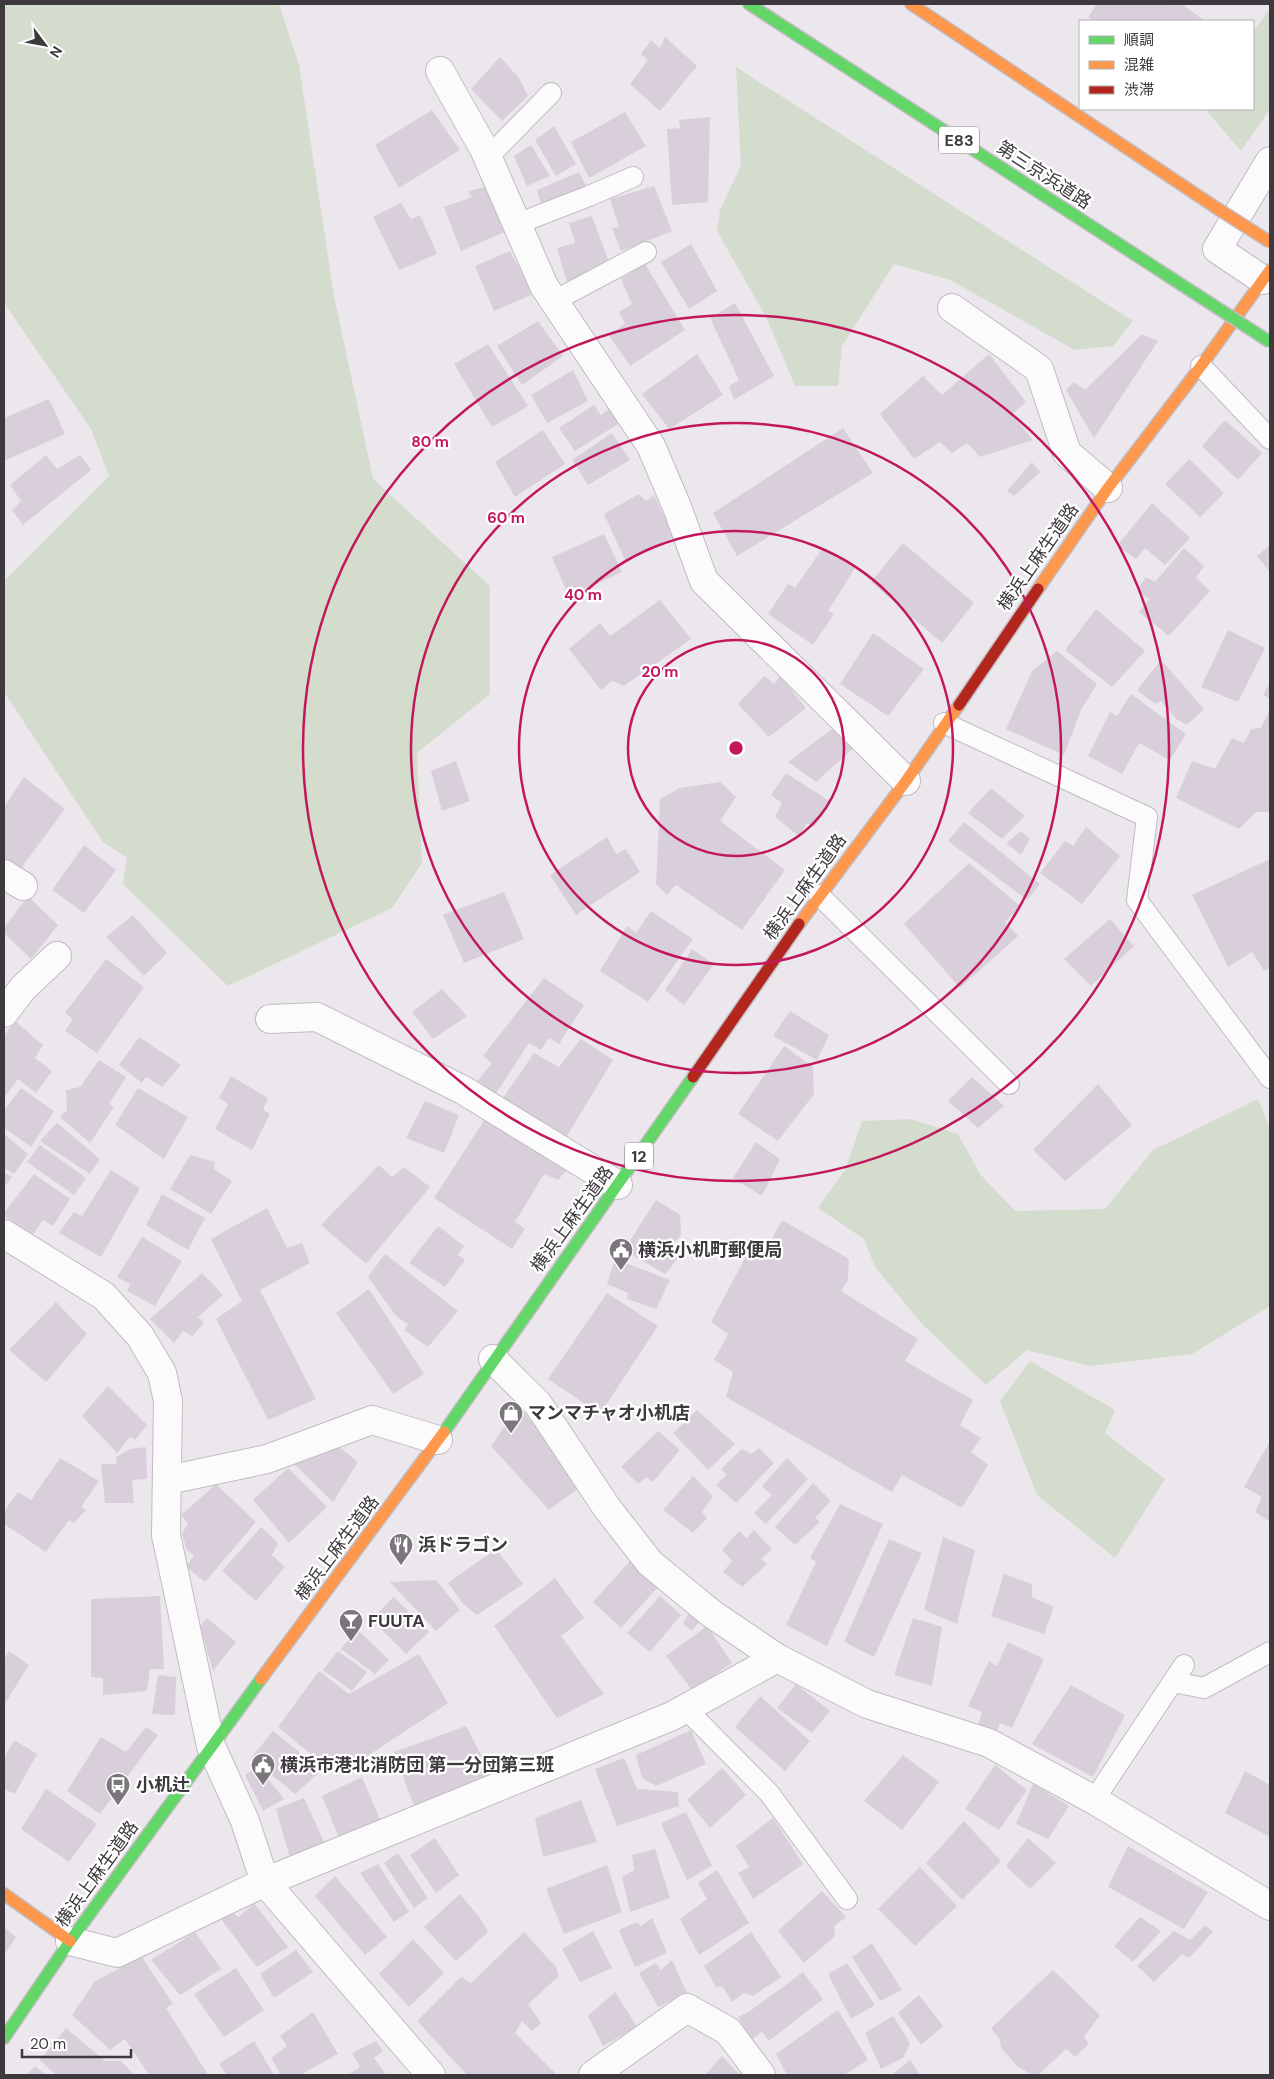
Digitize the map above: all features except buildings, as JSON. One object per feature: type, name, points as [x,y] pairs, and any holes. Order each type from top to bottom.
[{"type":"main road","name":"第三京浜道路","points":[[749,4],[1270,342]]},
{"type":"main road","points":[[911,4],[1270,242]]},
{"type":"main road","name":"横浜上麻生道路","points":[[4,2038],[70,1941],[211,1746],[438,1440],[492,1359],[618,1185],[819,895],[906,781],[944,723],[1108,488],[1201,366],[1267,275]]},
{"type":"main road","points":[[4,1894],[70,1941]]},
{"type":"street","points":[[440,71],[488,157],[544,286],[651,446],[677,507],[704,581],[906,781]]},
{"type":"street","points":[[1267,275],[1217,249],[1270,161]]},
{"type":"street","points":[[952,308],[1039,369],[1067,453],[1108,488]]},
{"type":"street","points":[[4,1013],[23,988],[57,956]]},
{"type":"street","points":[[270,1019],[317,1016],[463,1090],[618,1185]]},
{"type":"street","points":[[4,1234],[104,1296],[140,1336],[162,1373],[168,1402],[166,1536],[211,1746],[244,1821],[265,1882],[431,2075]]},
{"type":"street","points":[[492,1359],[538,1404],[607,1508],[650,1563],[712,1614],[777,1658],[867,1704],[989,1743],[1094,1800],[1270,1906]]},
{"type":"street","points":[[168,1480],[268,1458],[372,1420],[438,1440]]},
{"type":"street","points":[[70,1941],[117,1953],[265,1882],[672,1716],[777,1658]]},
{"type":"street","points":[[593,2075],[687,2008],[728,2031],[761,2075]]},
{"type":"lane","points":[[488,157],[551,93]]},
{"type":"lane","points":[[517,224],[633,177]]},
{"type":"lane","points":[[554,301],[646,252]]},
{"type":"lane","points":[[1201,366],[1270,439]]},
{"type":"lane","points":[[944,723],[1147,817],[1137,900],[1270,1078]]},
{"type":"lane","points":[[819,895],[1009,1084]]},
{"type":"lane","points":[[1094,1800],[1178,1673],[1204,1688],[1270,1652]]},
{"type":"lane","points":[[686,1709],[769,1793],[847,1899]]},
{"type":"green space","points":[[4,4],[279,4],[299,65],[334,296],[373,479],[490,586],[490,694],[417,753],[422,863],[392,908],[228,986],[123,884],[127,858],[103,842],[4,692],[4,581],[109,476],[91,429],[4,303]]},
{"type":"green space","points":[[1270,9],[1270,109],[1241,151],[1206,110],[1254,110],[1254,31]]},
{"type":"green space","points":[[736,67],[1133,321],[1113,346],[1075,350],[950,280],[894,264],[842,346],[838,386],[795,386],[767,319],[717,231],[720,210],[741,165]]},
{"type":"green space","points":[[1258,1099],[1270,1128],[1270,1306],[1192,1354],[1090,1366],[1027,1350],[986,1385],[922,1324],[875,1267],[864,1239],[818,1208],[846,1168],[862,1121],[910,1119],[958,1134],[980,1174],[1015,1211],[1105,1209],[1153,1150]]},
{"type":"green space","points":[[1030,1361],[1115,1410],[1105,1433],[1165,1479],[1115,1558],[1037,1495],[1000,1401]]},
{"type":"traffic: fast","points":[[749,4],[1168,276]]},
{"type":"traffic: fast","points":[[1168,276],[1270,342]]},
{"type":"traffic: fast","points":[[444,1432],[693,1077]]},
{"type":"traffic: fast","points":[[4,2038],[70,1941],[261,1679]]},
{"type":"traffic: slow","points":[[911,4],[1215,207]]},
{"type":"traffic: slow","points":[[1215,207],[1270,242]]},
{"type":"traffic: slow","points":[[1038,589],[1108,488],[1201,366],[1270,270]]},
{"type":"traffic: slow","points":[[799,924],[906,781],[959,705]]},
{"type":"traffic: slow","points":[[261,1679],[444,1432]]},
{"type":"traffic: slow","points":[[4,1894],[70,1941]]},
{"type":"traffic: jam","points":[[959,705],[1038,589]]},
{"type":"traffic: jam","points":[[693,1077],[799,924]]},
{"type":"place","name":"横浜小机町郵便局","points":[[621,1271]]},
{"type":"place","name":"マンマチャオ小机店","points":[[511,1434]]},
{"type":"place","name":"浜ドラゴン","points":[[401,1566]]},
{"type":"place","name":"FUUTA","points":[[351,1642]]},
{"type":"place","name":"横浜市港北消防団 第一分団第三班","points":[[263,1786]]},
{"type":"place","name":"小机辻","points":[[118,1806]]}]
